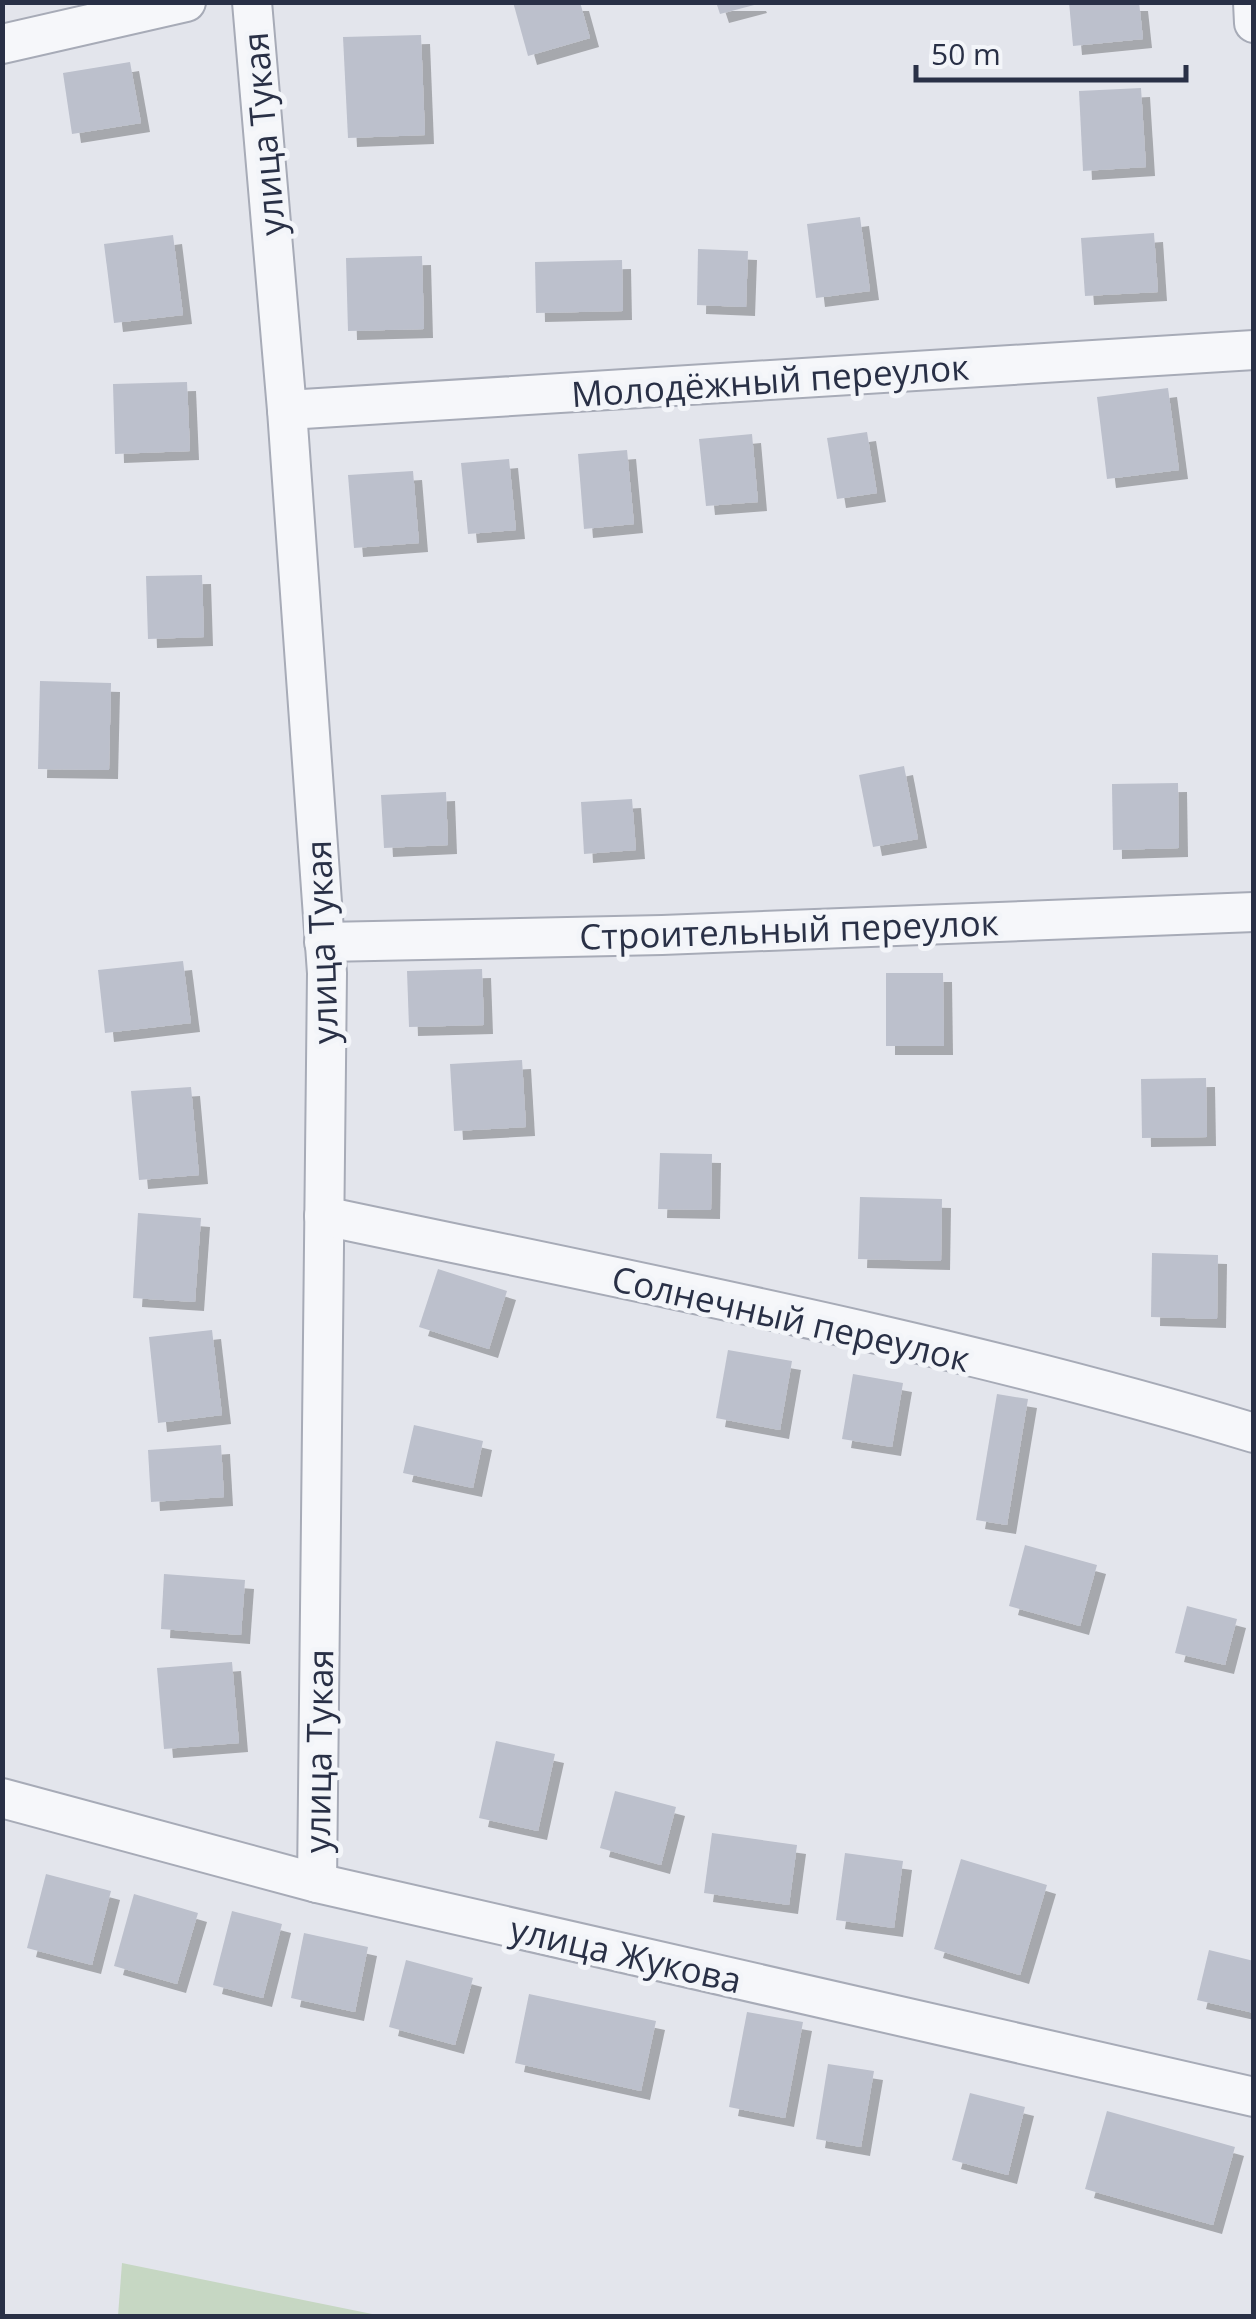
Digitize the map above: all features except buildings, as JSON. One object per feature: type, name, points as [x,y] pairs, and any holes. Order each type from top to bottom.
[{"type":"street","points":[[2,44],[186,2]]},
{"type":"street","name":"улица Тукая","points":[[252,2],[324,942],[317,1883]]},
{"type":"street","points":[[1253,2],[1254,23]]},
{"type":"street","name":"Молодёжный переулок","points":[[286,410],[1254,350]]},
{"type":"street","name":"Строительный переулок","points":[[324,942],[702,934],[1254,912]]},
{"type":"street","name":"Солнечный переулок","points":[[324,1216],[827,1323],[1150,1402],[1254,1433]]},
{"type":"street","name":"улица Жукова","points":[[2,1798],[317,1883],[1254,2098]]},
{"type":"green space","points":[[122,2263],[382,2316],[118,2316]]}]
